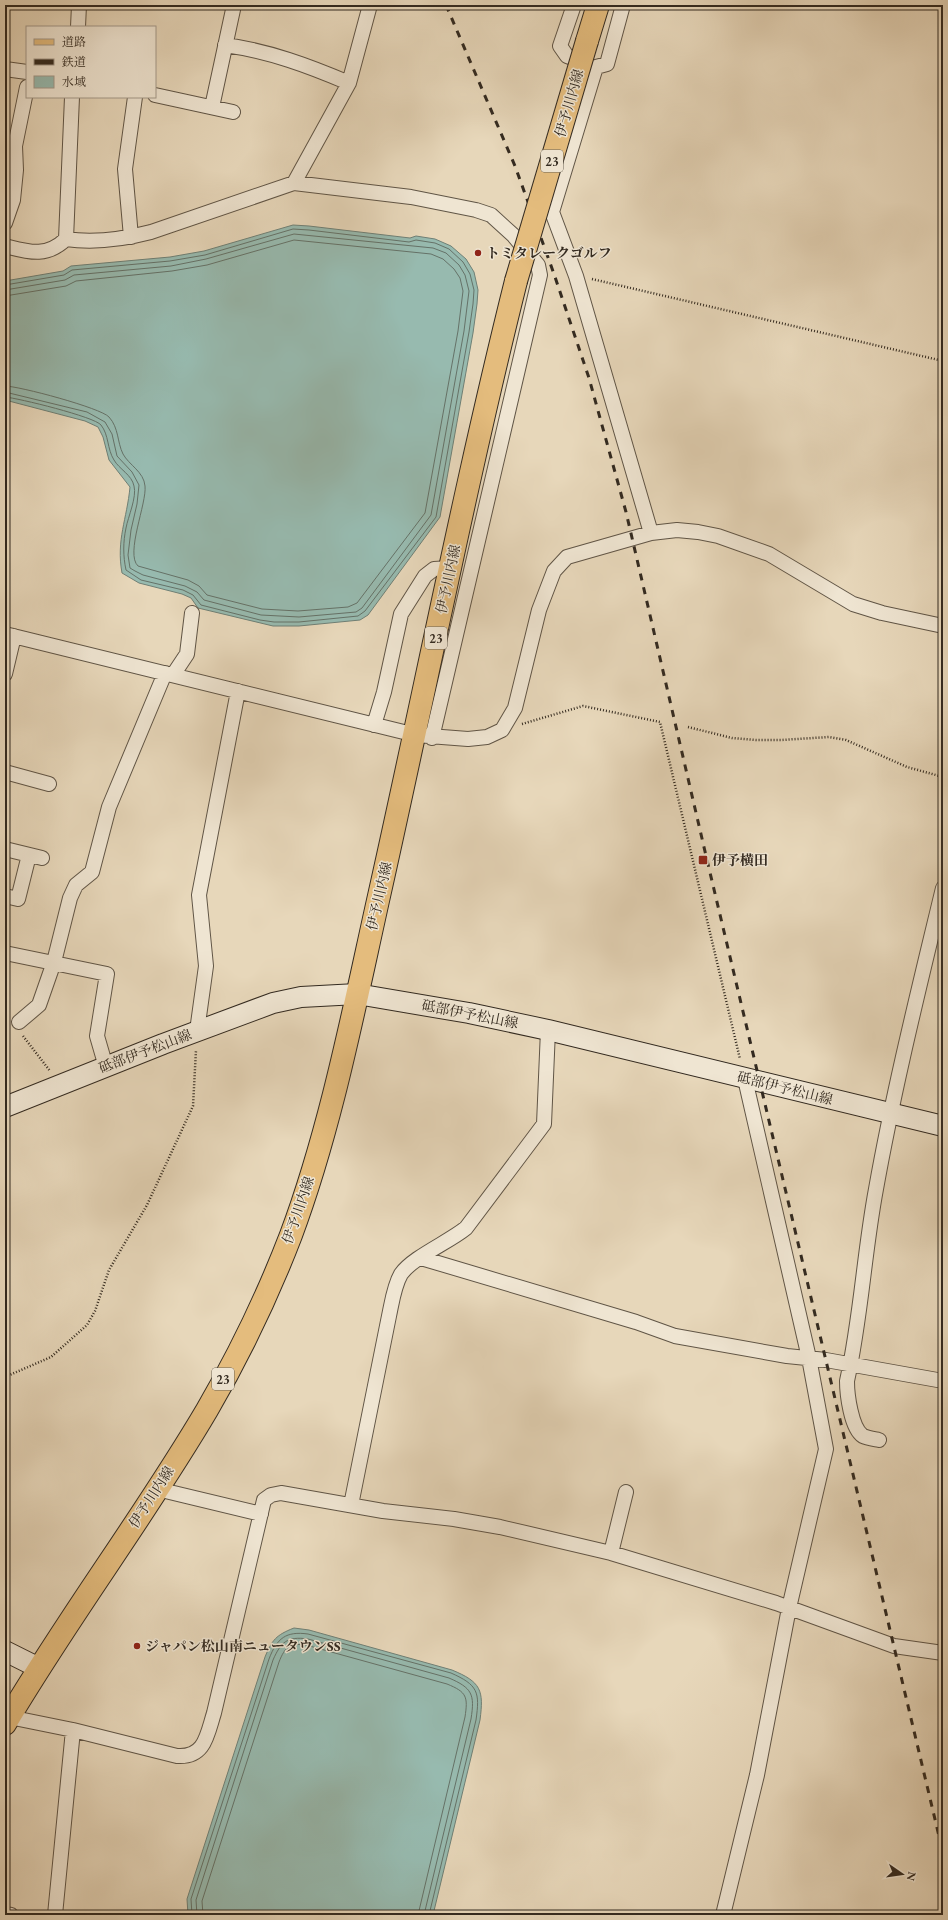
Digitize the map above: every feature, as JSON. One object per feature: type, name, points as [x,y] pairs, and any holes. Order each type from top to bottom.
[{"type":"main road","name":"伊予川内線","points":[[7,1721],[39,1668],[157,1489],[207,1409],[240,1348],[290,1236],[304,1196],[325,1124],[424,736],[450,568],[492,378],[516,281],[598,5]]},
{"type":"main road","name":"砥部伊予松山線","points":[[5,1107],[197,1031],[273,1003],[301,997],[357,994],[469,1013],[548,1030],[943,1126]]},
{"type":"main road","points":[[5,1651],[39,1668]]},
{"type":"street","points":[[78,26],[79,5]]},
{"type":"street","points":[[212,107],[234,5]]},
{"type":"street","points":[[294,183],[349,83],[370,5]]},
{"type":"street","points":[[574,5],[560,46],[567,56],[596,67],[607,64],[623,5]]},
{"type":"street","points":[[225,45],[247,48],[302,63],[349,83]]},
{"type":"street","points":[[596,67],[552,212],[576,276],[651,533]]},
{"type":"street","points":[[5,69],[26,72]]},
{"type":"street","points":[[5,223],[13,200],[16,170],[15,146],[26,92]]},
{"type":"street","points":[[156,95],[233,112]]},
{"type":"street","points":[[5,246],[26,251],[48,251],[66,239],[72,98]]},
{"type":"street","points":[[131,237],[125,169],[135,98]]},
{"type":"street","points":[[66,239],[75,241],[131,237],[175,226],[294,183],[411,196],[476,210],[491,215],[513,235],[538,265],[540,275],[424,736]]},
{"type":"street","points":[[5,674],[10,635],[424,736],[468,740],[487,737],[502,730],[515,708],[539,610],[554,571],[567,557],[651,533],[677,530],[718,536],[769,554],[853,604],[882,613],[943,626]]},
{"type":"street","points":[[374,725],[384,692],[402,614],[425,576],[434,569],[450,568]]},
{"type":"street","points":[[19,1022],[39,1005],[54,962],[70,898],[76,885],[92,872],[109,807],[169,674],[187,654],[192,613]]},
{"type":"street","points":[[197,1031],[206,966],[200,895],[238,691]]},
{"type":"street","points":[[5,772],[49,784]]},
{"type":"street","points":[[5,849],[36,856],[18,899],[5,896]]},
{"type":"street","points":[[879,1440],[863,1436],[855,1426],[847,1394],[847,1381],[873,1201],[889,1114],[943,888]]},
{"type":"street","points":[[5,953],[107,974],[97,1036],[106,1067]]},
{"type":"street","points":[[351,1505],[395,1290],[401,1274],[412,1263],[456,1236],[466,1228],[544,1124],[548,1030]]},
{"type":"street","points":[[723,1915],[757,1775],[789,1608],[826,1449],[809,1358],[745,1079]]},
{"type":"street","points":[[421,1258],[636,1322],[675,1336],[787,1356],[850,1364],[943,1381]]},
{"type":"street","points":[[157,1489],[261,1514]]},
{"type":"street","points":[[611,1553],[626,1492]]},
{"type":"street","points":[[7,1721],[73,1730],[177,1756],[187,1757],[195,1754],[203,1746],[214,1713],[264,1500],[271,1495],[281,1493],[500,1527],[611,1553],[776,1603],[894,1646],[943,1652]]},
{"type":"street","points":[[55,1915],[73,1730]]},
{"type":"street","points":[[5,1914],[11,1915]]},
{"type":"path","points":[[576,276],[943,361]]},
{"type":"path","points":[[502,730],[583,706],[660,722],[745,1079]]},
{"type":"path","points":[[688,727],[732,738],[756,740],[829,737],[846,740],[907,767],[943,777]]},
{"type":"path","points":[[19,1022],[22,1034],[29,1046],[45,1063],[60,1085]]},
{"type":"path","points":[[5,1376],[51,1357],[87,1325],[95,1311],[109,1270],[148,1205],[193,1106],[197,1031]]},
{"type":"water","points":[[293,225],[410,238],[416,236],[435,239],[451,246],[466,259],[474,272],[478,290],[473,333],[440,517],[368,615],[360,620],[299,626],[273,626],[198,608],[191,598],[182,594],[139,583],[122,573],[120,550],[130,487],[109,460],[103,437],[98,427],[85,421],[5,400],[5,281],[63,271],[71,266],[170,257],[204,251]]},
{"type":"water","points":[[294,1628],[309,1630],[452,1670],[462,1674],[475,1683],[481,1694],[480,1720],[433,1915],[188,1915],[187,1899],[265,1657],[275,1639]]},
{"type":"railway","points":[[446,5],[515,166],[554,274],[589,378],[626,512],[707,860],[943,1853]]},
{"type":"place","name":"トミタレークゴルフ","points":[[478,253]]},
{"type":"place","name":"伊予横田","points":[[703,860]]},
{"type":"place","name":"ジャパン松山南ニュータウンSS","points":[[137,1646]]}]
